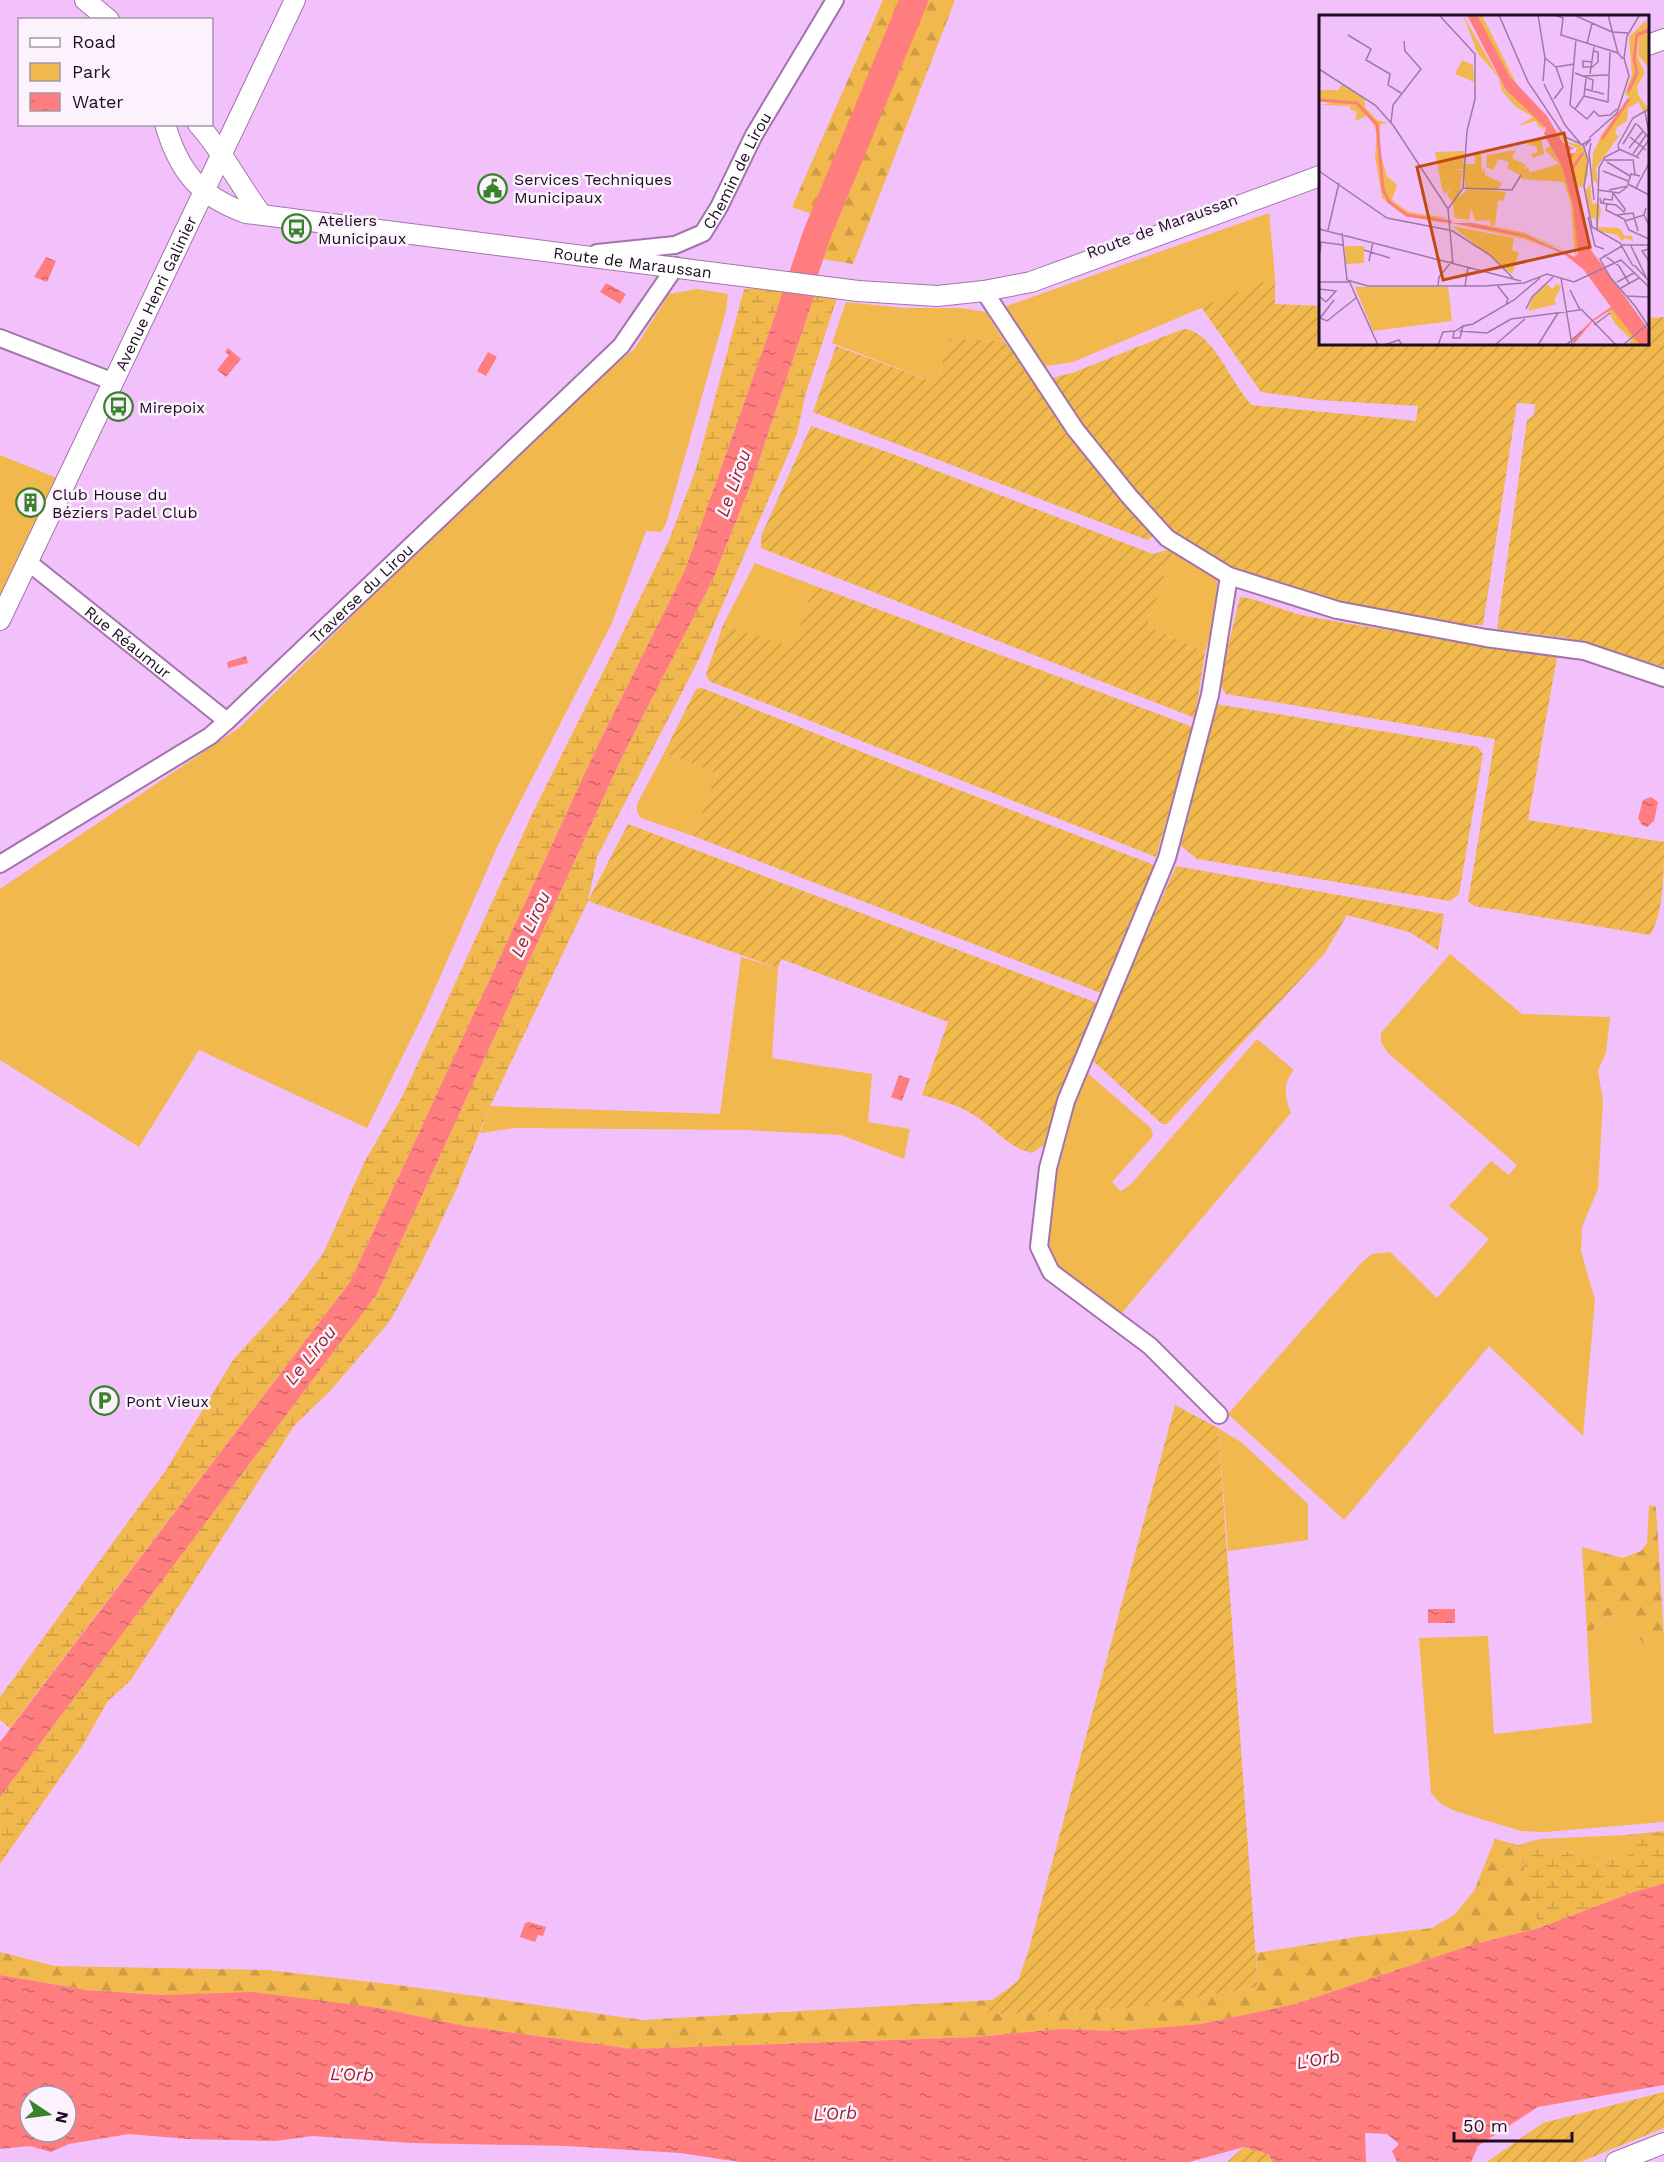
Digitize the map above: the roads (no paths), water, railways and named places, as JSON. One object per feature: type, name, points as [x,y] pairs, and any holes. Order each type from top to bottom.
[{"type":"main road","points":[[85,0],[107,18]]},
{"type":"main road","points":[[106,0],[120,18]]},
{"type":"main road","name":"Avenue Henri Galinier","points":[[0,620],[224,154],[295,0]]},
{"type":"main road","points":[[1649,44],[1664,39]]},
{"type":"main road","points":[[1649,54],[1664,49]]},
{"type":"main road","points":[[166,126],[174,153],[190,177],[205,193]]},
{"type":"main road","points":[[200,126],[224,154],[242,187],[261,214]]},
{"type":"main road","name":"Route de Maraussan","points":[[1004,286],[1028,274],[1319,167]]},
{"type":"main road","name":"Route de Maraussan","points":[[205,193],[246,213],[840,287],[937,296],[984,291],[1031,282],[1319,176]]},
{"type":"main road","points":[[1616,2162],[1664,2143]]},
{"type":"street","name":"Chemin de Lirou","points":[[581,255],[675,244],[703,233],[719,207],[754,135],[835,0]]},
{"type":"street","name":"Traverse du Lirou","points":[[0,864],[210,736],[227,721],[621,346],[676,266]]},
{"type":"street","points":[[984,291],[1075,429],[1129,496],[1167,538],[1229,576],[1337,610],[1486,638],[1584,651],[1664,678]]},
{"type":"street","points":[[0,338],[114,382]]},
{"type":"street","name":"Rue Réaumur","points":[[28,562],[227,721]]},
{"type":"street","points":[[1219,1414],[1150,1346],[1051,1272],[1039,1247],[1048,1168],[1066,1101],[1167,858],[1210,695],[1229,576]]},
{"type":"water","points":[[46,257],[56,261],[47,282],[34,277]]},
{"type":"water","points":[[606,283],[626,294],[620,304],[600,292]]},
{"type":"water","points":[[785,287],[816,291],[752,481],[713,579],[622,757],[377,1294],[0,1797],[0,1742],[350,1282],[597,747],[685,570]]},
{"type":"water","points":[[228,348],[241,359],[226,377],[217,370],[229,355],[225,352]]},
{"type":"water","points":[[488,352],[497,357],[486,376],[477,371]]},
{"type":"water","points":[[246,656],[248,663],[228,668],[227,662]]},
{"type":"water","points":[[1651,797],[1658,802],[1654,821],[1647,827],[1642,825],[1638,818],[1643,800]]},
{"type":"water","points":[[899,1075],[910,1079],[902,1101],[891,1097]]},
{"type":"water","points":[[1428,1609],[1455,1609],[1455,1623],[1428,1623]]},
{"type":"water","name":"L'Orb","points":[[1664,1884],[1664,2085],[1538,2107],[1478,2146],[1471,2162],[1397,2162],[1392,2151],[1399,2144],[1387,2134],[1365,2133],[1366,2162],[1273,2162],[1268,2154],[1244,2147],[1189,2162],[740,2162],[680,2153],[567,2146],[410,2143],[313,2136],[275,2141],[187,2139],[129,2134],[78,2142],[78,2084],[18,2084],[18,2144],[69,2144],[51,2152],[30,2146],[0,2149],[0,1975],[87,1990],[163,1995],[253,1992],[379,2008],[465,2026],[633,2049],[977,2037],[1059,2029],[1118,2031],[1201,2024],[1295,2004],[1471,1945],[1539,1928],[1636,1891]]},
{"type":"water","points":[[525,1923],[546,1927],[543,1936],[538,1935],[535,1942],[520,1937]]},
{"type":"waterway","name":"Le Lirou","points":[[791,311],[817,234],[914,0]]},
{"type":"place","name":"Services Techniques Municipaux","points":[[493,188]]},
{"type":"place","name":"Ateliers Municipaux","points":[[297,229]]},
{"type":"place","name":"Mirepoix","points":[[118,407]]},
{"type":"place","name":"Club House du Béziers Padel Club","points":[[31,503]]},
{"type":"place","name":"Pont Vieux","points":[[105,1401]]}]
